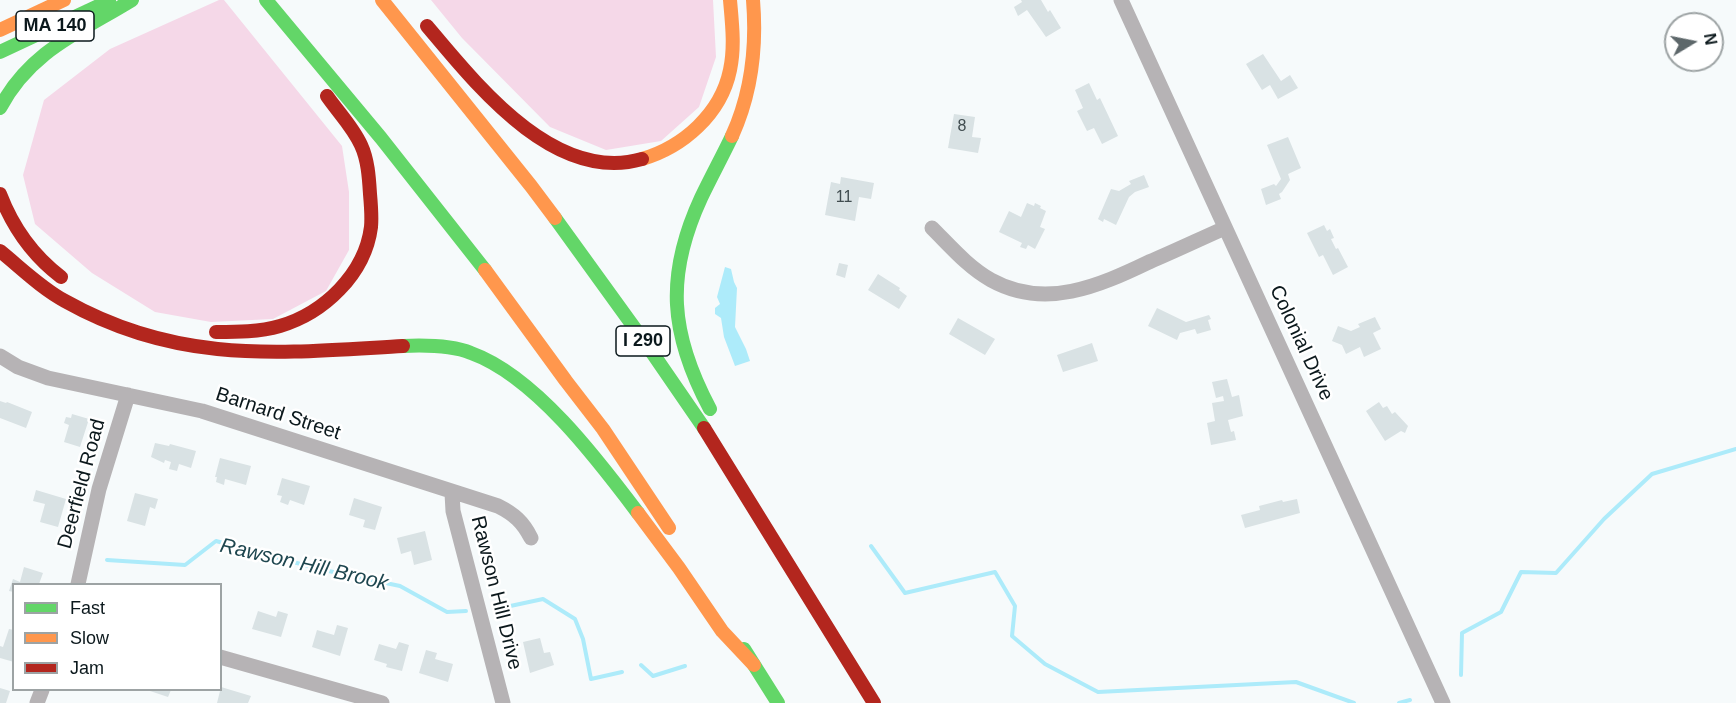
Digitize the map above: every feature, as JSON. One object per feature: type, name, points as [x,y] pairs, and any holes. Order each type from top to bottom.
[{"type":"main road","name":"MA 140","points":[[0,30],[64,0]]},
{"type":"main road","name":"MA 140","points":[[0,52],[110,0]]},
{"type":"main road","points":[[202,331],[258,332],[312,313],[343,288],[366,246],[371,230],[369,179],[361,145],[261,0]]},
{"type":"main road","points":[[266,0],[380,134],[475,256],[535,336],[563,378],[612,441],[778,703]]},
{"type":"main road","name":"I 290","points":[[382,0],[454,88],[558,223],[649,348],[744,491],[874,703]]},
{"type":"main road","points":[[420,19],[503,109],[544,140],[557,148],[582,157],[626,162],[654,157],[679,144],[702,123],[717,104],[727,83],[731,59],[730,0]]},
{"type":"main road","points":[[744,491],[721,427],[691,376],[676,315],[676,279],[680,254],[694,215],[733,134],[748,94],[754,53],[753,0]]},
{"type":"main road","points":[[0,108],[14,82],[44,53],[129,2]]},
{"type":"main road","points":[[0,194],[13,222],[31,250],[58,275],[77,287]]},
{"type":"main road","points":[[0,251],[64,301],[123,329],[175,344],[214,350],[271,352],[424,345],[470,352],[497,364],[540,398],[606,471],[679,568],[722,631],[754,665]]},
{"type":"street","name":"Colonial Drive","points":[[1120,0],[1443,703]]},
{"type":"street","points":[[933,228],[969,265],[991,280],[1014,290],[1052,294],[1099,285],[1225,228]]},
{"type":"street","name":"Barnard Street","points":[[0,356],[18,367],[48,378],[202,411],[498,506],[520,521],[531,538]]},
{"type":"street","name":"Deerfield Road","points":[[78,583],[99,489],[128,395]]},
{"type":"street","name":"Rawson Hill Drive","points":[[452,493],[453,511],[503,703]]},
{"type":"street","points":[[222,658],[382,703]]},
{"type":"shaded area","points":[[219,0],[224,0],[342,146],[349,192],[349,250],[326,291],[273,319],[211,322],[155,312],[92,273],[35,224],[23,175],[44,100],[110,49]]},
{"type":"shaded area","points":[[431,0],[713,0],[716,57],[699,107],[661,141],[606,150],[550,127],[462,38]]},
{"type":"water","points":[[725,267],[731,269],[737,288],[735,327],[750,361],[735,366],[724,337],[721,318],[715,314],[715,308],[720,304],[717,297]]},
{"type":"building","points":[[1021,0],[1041,0],[1061,28],[1046,37],[1027,10],[1018,16],[1014,7],[1022,2]]},
{"type":"building","points":[[1263,54],[1281,81],[1290,75],[1298,88],[1278,99],[1270,85],[1262,90],[1246,64]]},
{"type":"building","points":[[1089,83],[1097,100],[1100,98],[1118,136],[1102,144],[1094,128],[1087,131],[1077,111],[1083,108],[1075,90]]},
{"type":"building","points":[[954,114],[975,117],[972,137],[981,138],[978,153],[948,148]]},
{"type":"building","points":[[1288,137],[1301,168],[1288,174],[1290,180],[1279,194],[1281,199],[1266,205],[1261,189],[1274,184],[1276,186],[1281,179],[1267,145]]},
{"type":"building","points":[[1144,175],[1149,187],[1129,197],[1116,225],[1104,219],[1103,222],[1098,219],[1111,189],[1119,191],[1131,184],[1129,181]]},
{"type":"building","points":[[841,177],[874,183],[871,199],[859,197],[855,221],[825,215],[831,182],[840,184]]},
{"type":"building","points":[[1027,203],[1034,206],[1035,203],[1046,211],[1040,227],[1045,229],[1035,249],[1028,245],[1026,249],[1020,247],[1022,243],[999,232],[1009,211],[1021,217]]},
{"type":"building","points":[[1324,225],[1327,231],[1330,229],[1334,238],[1331,239],[1348,267],[1333,275],[1323,255],[1319,257],[1307,233]]},
{"type":"building","points":[[839,263],[848,265],[845,278],[836,275]]},
{"type":"building","points":[[878,274],[900,288],[899,290],[907,296],[899,309],[868,290]]},
{"type":"building","points":[[1157,308],[1186,322],[1209,315],[1211,330],[1197,334],[1195,329],[1180,333],[1177,340],[1148,326]]},
{"type":"building","points":[[1375,317],[1381,329],[1373,333],[1381,349],[1364,357],[1360,347],[1346,354],[1342,345],[1332,341],[1338,326],[1351,331],[1360,327],[1358,324]]},
{"type":"building","points":[[958,318],[995,339],[985,355],[949,334]]},
{"type":"building","points":[[1092,343],[1098,361],[1063,372],[1057,355]]},
{"type":"building","points":[[1227,379],[1232,397],[1239,395],[1243,416],[1228,420],[1236,440],[1211,445],[1207,423],[1215,421],[1212,403],[1224,401],[1223,396],[1216,398],[1212,382]]},
{"type":"building","points":[[0,401],[32,412],[26,428],[0,418]]},
{"type":"building","points":[[1379,402],[1383,408],[1387,406],[1392,414],[1395,412],[1408,426],[1405,433],[1401,431],[1385,441],[1366,411]]},
{"type":"building","points":[[72,414],[89,419],[80,447],[64,442],[69,425],[64,423],[66,417],[71,418]]},
{"type":"building","points":[[155,443],[169,446],[170,444],[196,451],[191,468],[179,464],[177,471],[169,469],[171,462],[165,460],[164,463],[151,457]]},
{"type":"building","points":[[220,458],[251,466],[246,485],[225,479],[224,485],[216,482],[217,477],[215,477]]},
{"type":"building","points":[[282,478],[310,486],[304,505],[290,500],[288,505],[280,502],[282,496],[277,495]]},
{"type":"building","points":[[36,490],[66,499],[58,527],[40,522],[45,504],[33,501]]},
{"type":"building","points":[[135,493],[158,499],[155,509],[150,507],[145,526],[127,521]]},
{"type":"building","points":[[354,498],[382,507],[375,530],[363,527],[365,520],[349,515]]},
{"type":"building","points":[[1297,499],[1300,513],[1245,528],[1241,515],[1260,510],[1259,506]]},
{"type":"building","points":[[425,531],[432,560],[414,565],[411,551],[401,554],[397,538]]},
{"type":"building","points":[[24,567],[43,573],[39,583],[12,583],[12,592],[9,591],[13,579],[20,582]]},
{"type":"building","points":[[258,611],[276,617],[278,611],[288,614],[281,637],[252,629]]},
{"type":"building","points":[[337,625],[348,628],[340,656],[312,647],[317,630],[334,635]]},
{"type":"building","points":[[9,629],[12,630],[12,661],[0,658],[0,646],[3,647]]},
{"type":"building","points":[[540,638],[544,653],[550,652],[554,665],[530,673],[523,642]]},
{"type":"building","points":[[399,642],[409,645],[402,671],[386,667],[387,664],[374,660],[379,644],[396,649]]},
{"type":"building","points":[[426,650],[437,653],[435,659],[453,664],[448,682],[419,673]]},
{"type":"building","points":[[222,687],[251,696],[248,703],[217,703]]},
{"type":"building","points":[[0,688],[10,691],[6,703],[0,703]]},
{"type":"building","points":[[150,691],[171,691],[168,697]]},
{"type":"waterway","name":"Rawson Hill Brook","points":[[1461,675],[1462,633],[1501,612],[1521,572],[1556,573],[1604,519],[1652,474],[1736,449]]},
{"type":"waterway","name":"Rawson Hill Brook","points":[[107,560],[185,565],[216,541],[319,569],[400,586],[447,612],[466,611]]},
{"type":"waterway","name":"Rawson Hill Brook","points":[[871,546],[905,593],[995,572],[1015,606],[1012,636],[1045,664],[1098,692],[1296,682],[1354,703]]},
{"type":"waterway","name":"Rawson Hill Brook","points":[[501,608],[543,599],[575,619],[583,639],[591,679],[622,672]]},
{"type":"waterway","name":"Rawson Hill Brook","points":[[641,665],[653,676],[685,666]]},
{"type":"waterway","name":"Rawson Hill Brook","points":[[1399,703],[1410,700]]},
{"type":"traffic: fast","points":[[0,108],[12,88],[41,57],[75,33],[132,0]]},
{"type":"traffic: fast","points":[[266,0],[381,138],[485,270]]},
{"type":"traffic: fast","points":[[0,52],[109,1]]},
{"type":"traffic: fast","points":[[710,409],[697,382],[680,330],[677,279],[689,226],[732,136]]},
{"type":"traffic: fast","points":[[555,218],[704,428]]},
{"type":"traffic: fast","points":[[403,346],[438,346],[463,350],[495,364],[518,380],[564,422],[638,513]]},
{"type":"traffic: fast","points":[[744,649],[778,703]]},
{"type":"traffic: slow","points":[[0,30],[64,0]]},
{"type":"traffic: slow","points":[[382,0],[555,218]]},
{"type":"traffic: slow","points":[[642,159],[657,154],[685,137],[698,126],[718,101],[732,61],[733,35],[730,0]]},
{"type":"traffic: slow","points":[[732,136],[744,103],[752,70],[753,0]]},
{"type":"traffic: slow","points":[[485,270],[603,429],[669,528]]},
{"type":"traffic: slow","points":[[638,513],[722,631],[754,665]]},
{"type":"traffic: jam","points":[[427,26],[493,100],[520,124],[548,143],[578,157],[610,163],[642,159]]},
{"type":"traffic: jam","points":[[216,332],[264,329],[296,320],[312,312],[340,289],[360,260],[371,227],[367,163],[358,138],[327,96]]},
{"type":"traffic: jam","points":[[0,194],[24,240],[41,260],[61,277]]},
{"type":"traffic: jam","points":[[0,251],[56,296],[107,322],[148,336],[189,345],[272,352],[403,346]]},
{"type":"traffic: jam","points":[[704,428],[874,703]]}]
